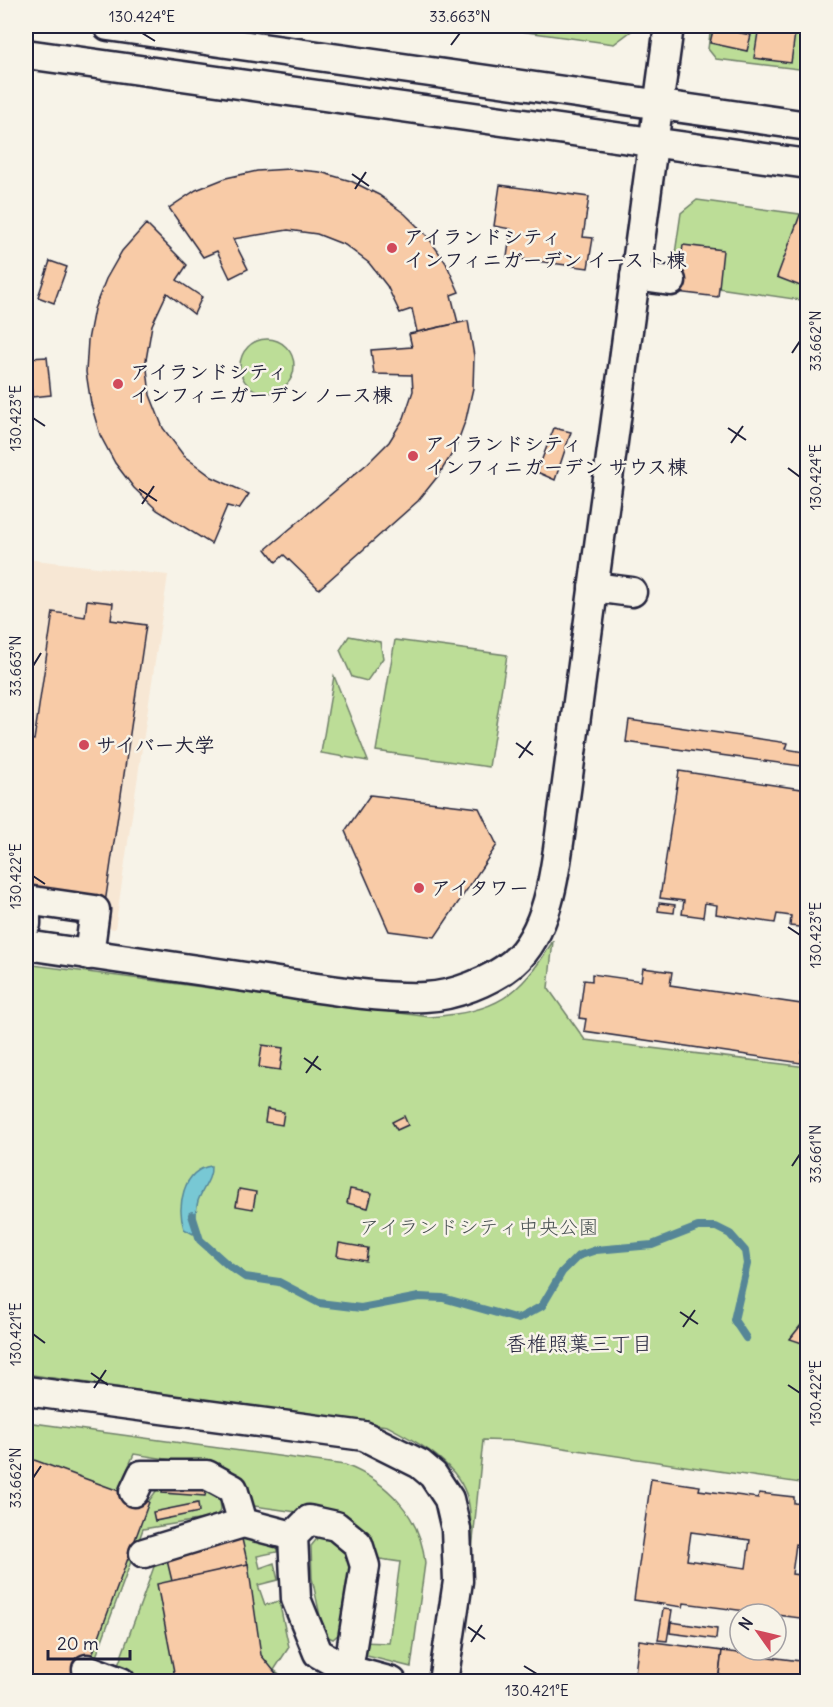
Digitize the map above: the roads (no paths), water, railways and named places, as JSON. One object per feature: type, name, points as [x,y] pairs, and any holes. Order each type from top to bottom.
[{"type":"street","points":[[108,26],[807,126]]},
{"type":"street","points":[[26,945],[299,985],[404,997],[427,997],[452,992],[496,973],[514,962],[541,922],[549,898],[660,105],[669,26]]},
{"type":"street","points":[[26,54],[807,164]]},
{"type":"street","points":[[635,276],[671,281]]},
{"type":"street","points":[[593,587],[632,592]]},
{"type":"street","points":[[26,924],[26,900],[95,910],[88,955]]},
{"type":"street","points":[[26,1391],[364,1436],[420,1464],[433,1475],[449,1499],[456,1529],[458,1581],[443,1682]]},
{"type":"street","points":[[134,1492],[142,1475],[207,1475],[233,1489],[243,1523]]},
{"type":"street","points":[[348,1670],[365,1566],[358,1544],[336,1526],[309,1520],[293,1536],[296,1599],[318,1653],[348,1670],[393,1682]]},
{"type":"street","points":[[144,1553],[243,1523],[293,1536]]},
{"type":"street","points":[[87,1668],[122,1682]]},
{"type":"water","points":[[211,1166],[208,1180],[198,1201],[193,1234],[184,1229],[182,1220],[184,1191],[194,1174]]},
{"type":"waterway","points":[[192,1215],[200,1240],[229,1266],[245,1277],[279,1282],[319,1303],[361,1308],[419,1297],[443,1298],[518,1319],[542,1306],[562,1272],[578,1256],[596,1250],[652,1245],[698,1227],[716,1227],[730,1234],[745,1251],[747,1264],[734,1320],[746,1338]]},
{"type":"place","name":"アイランドシティ インフィニガーデン イースト棟","points":[[392,248]]},
{"type":"place","name":"アイランドシティ インフィニガーデン ノース棟","points":[[118,384]]},
{"type":"place","name":"アイランドシティ インフィニガーデン サウス棟","points":[[413,456]]},
{"type":"place","name":"サイバー大学","points":[[84,745]]},
{"type":"place","name":"アイタワー","points":[[419,888]]},
{"type":"district","name":"香椎照葉三丁目","points":[[579,1344]]},
{"type":"park label","name":"アイランドシティ中央公園","points":[[479,1227]]}]
